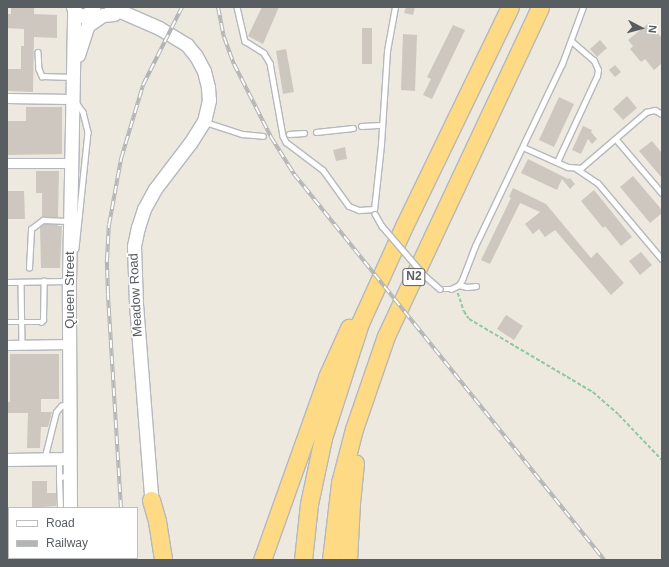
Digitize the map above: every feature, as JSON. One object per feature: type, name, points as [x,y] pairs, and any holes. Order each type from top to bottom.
[{"type":"highway","name":"N2","points":[[303,560],[310,504],[323,438],[360,323],[405,224],[510,7]]},
{"type":"highway","name":"N2","points":[[331,560],[340,484],[354,429],[386,336],[540,7]]},
{"type":"highway","points":[[262,560],[327,377],[358,309],[405,224]]},
{"type":"highway","points":[[348,560],[353,478],[360,437],[371,393],[391,335],[430,244]]},
{"type":"highway","points":[[152,500],[158,521],[163,560]]},
{"type":"main road","name":"Meadow Road","points":[[71,8],[82,16],[91,11],[113,10],[134,17],[175,36],[187,45],[196,56],[204,71],[208,87],[209,100],[204,121],[190,143],[155,189],[144,209],[134,246],[136,304],[152,500],[155,560]]},
{"type":"main road","name":"Queen Street","points":[[70,507],[64,475],[64,460],[70,344],[69,281],[72,99],[71,8]]},
{"type":"main road","points":[[72,75],[88,25],[113,10]]},
{"type":"main road","name":"Queen Street","points":[[72,75],[79,28],[82,21],[91,11]]},
{"type":"street","points":[[7,98],[72,99]]},
{"type":"street","points":[[7,164],[70,163]]},
{"type":"street","points":[[7,345],[70,344]]},
{"type":"street","points":[[7,460],[64,460]]},
{"type":"lane","points":[[237,7],[245,41],[264,53],[272,68],[283,136],[286,142],[323,170],[349,206],[359,210],[374,209]]},
{"type":"lane","points":[[396,7],[387,51],[374,209],[375,214],[382,226],[424,275],[440,288],[446,290],[457,286],[476,286]]},
{"type":"lane","points":[[457,286],[571,41],[583,7]]},
{"type":"lane","points":[[557,162],[598,76],[598,70],[594,61],[571,41]]},
{"type":"lane","points":[[38,52],[39,69],[42,76],[72,75]]},
{"type":"lane","points":[[7,282],[69,281],[74,262],[88,132],[84,112],[72,99]]},
{"type":"lane","points":[[577,169],[585,165],[646,112],[654,110],[662,114]]},
{"type":"lane","points":[[204,121],[242,134],[263,136]]},
{"type":"lane","points":[[361,126],[382,125]]},
{"type":"lane","points":[[316,132],[353,128]]},
{"type":"lane","points":[[289,134],[304,133]]},
{"type":"lane","points":[[616,139],[662,193]]},
{"type":"lane","points":[[523,147],[577,169],[598,183],[662,259]]},
{"type":"lane","points":[[29,268],[30,228],[43,220],[70,221]]},
{"type":"lane","points":[[21,282],[22,345]]},
{"type":"lane","points":[[7,322],[44,320],[44,282]]},
{"type":"lane","points":[[44,460],[56,412],[58,408],[67,404]]},
{"type":"lane","points":[[60,507],[64,475]]},
{"type":"path","points":[[457,286],[464,312],[469,319],[593,392],[619,415],[662,460]]},
{"type":"building","points":[[11,7],[34,7],[34,14],[57,15],[57,38],[34,37],[33,92],[7,91],[7,69],[21,69],[21,46],[24,46],[24,29],[7,28],[7,14],[11,14]]},
{"type":"building","points":[[262,7],[279,7],[263,44],[248,36]]},
{"type":"building","points":[[406,7],[415,7],[413,15],[404,13]]},
{"type":"building","points":[[649,23],[662,38],[662,63],[654,70],[645,59],[641,62],[630,49],[633,46],[628,40]]},
{"type":"building","points":[[453,25],[465,30],[432,99],[423,95],[431,79],[427,77]]},
{"type":"building","points":[[362,28],[372,28],[372,64],[362,64]]},
{"type":"building","points":[[403,34],[417,35],[415,91],[401,90]]},
{"type":"building","points":[[600,40],[607,48],[597,57],[590,49]]},
{"type":"building","points":[[286,49],[294,92],[283,94],[276,51]]},
{"type":"building","points":[[615,65],[621,72],[615,77],[609,70]]},
{"type":"building","points":[[627,96],[637,108],[623,120],[613,109]]},
{"type":"building","points":[[559,97],[574,104],[554,147],[539,140]]},
{"type":"building","points":[[26,107],[62,107],[62,154],[7,155],[7,121],[26,121]]},
{"type":"building","points":[[583,126],[592,130],[591,132],[597,139],[592,144],[588,139],[581,154],[572,150]]},
{"type":"building","points":[[652,141],[662,153],[662,178],[639,151]]},
{"type":"building","points":[[345,147],[347,159],[336,161],[333,150]]},
{"type":"building","points":[[528,159],[568,179],[570,178],[575,184],[570,189],[562,179],[557,190],[521,173]]},
{"type":"building","points":[[36,171],[59,171],[58,217],[42,217],[42,193],[36,193]]},
{"type":"building","points":[[633,176],[662,210],[662,213],[650,223],[620,187]]},
{"type":"building","points":[[513,188],[546,204],[591,258],[597,252],[624,283],[611,295],[555,230],[545,237],[539,229],[533,234],[525,224],[540,212],[520,203],[490,264],[481,260],[511,198],[509,197]]},
{"type":"building","points":[[594,190],[632,237],[621,246],[605,226],[603,228],[581,201]]},
{"type":"building","points":[[7,191],[24,191],[25,219],[7,219]]},
{"type":"building","points":[[44,224],[58,224],[58,226],[62,226],[60,268],[41,268],[40,227]]},
{"type":"building","points":[[641,252],[652,265],[640,275],[629,261]]},
{"type":"building","points":[[506,315],[523,326],[514,340],[497,329]]},
{"type":"building","points":[[10,354],[59,354],[59,399],[41,399],[41,412],[52,412],[48,427],[41,427],[40,448],[27,448],[28,413],[7,413],[7,402],[10,402]]},
{"type":"building","points":[[32,481],[47,481],[47,493],[56,493],[56,506],[32,507]]},
{"type":"railway","points":[[121,507],[108,294],[107,260],[109,225],[121,159],[143,85],[182,7]]},
{"type":"railway","points":[[218,7],[224,37],[234,64],[271,137],[294,174],[604,560]]}]
